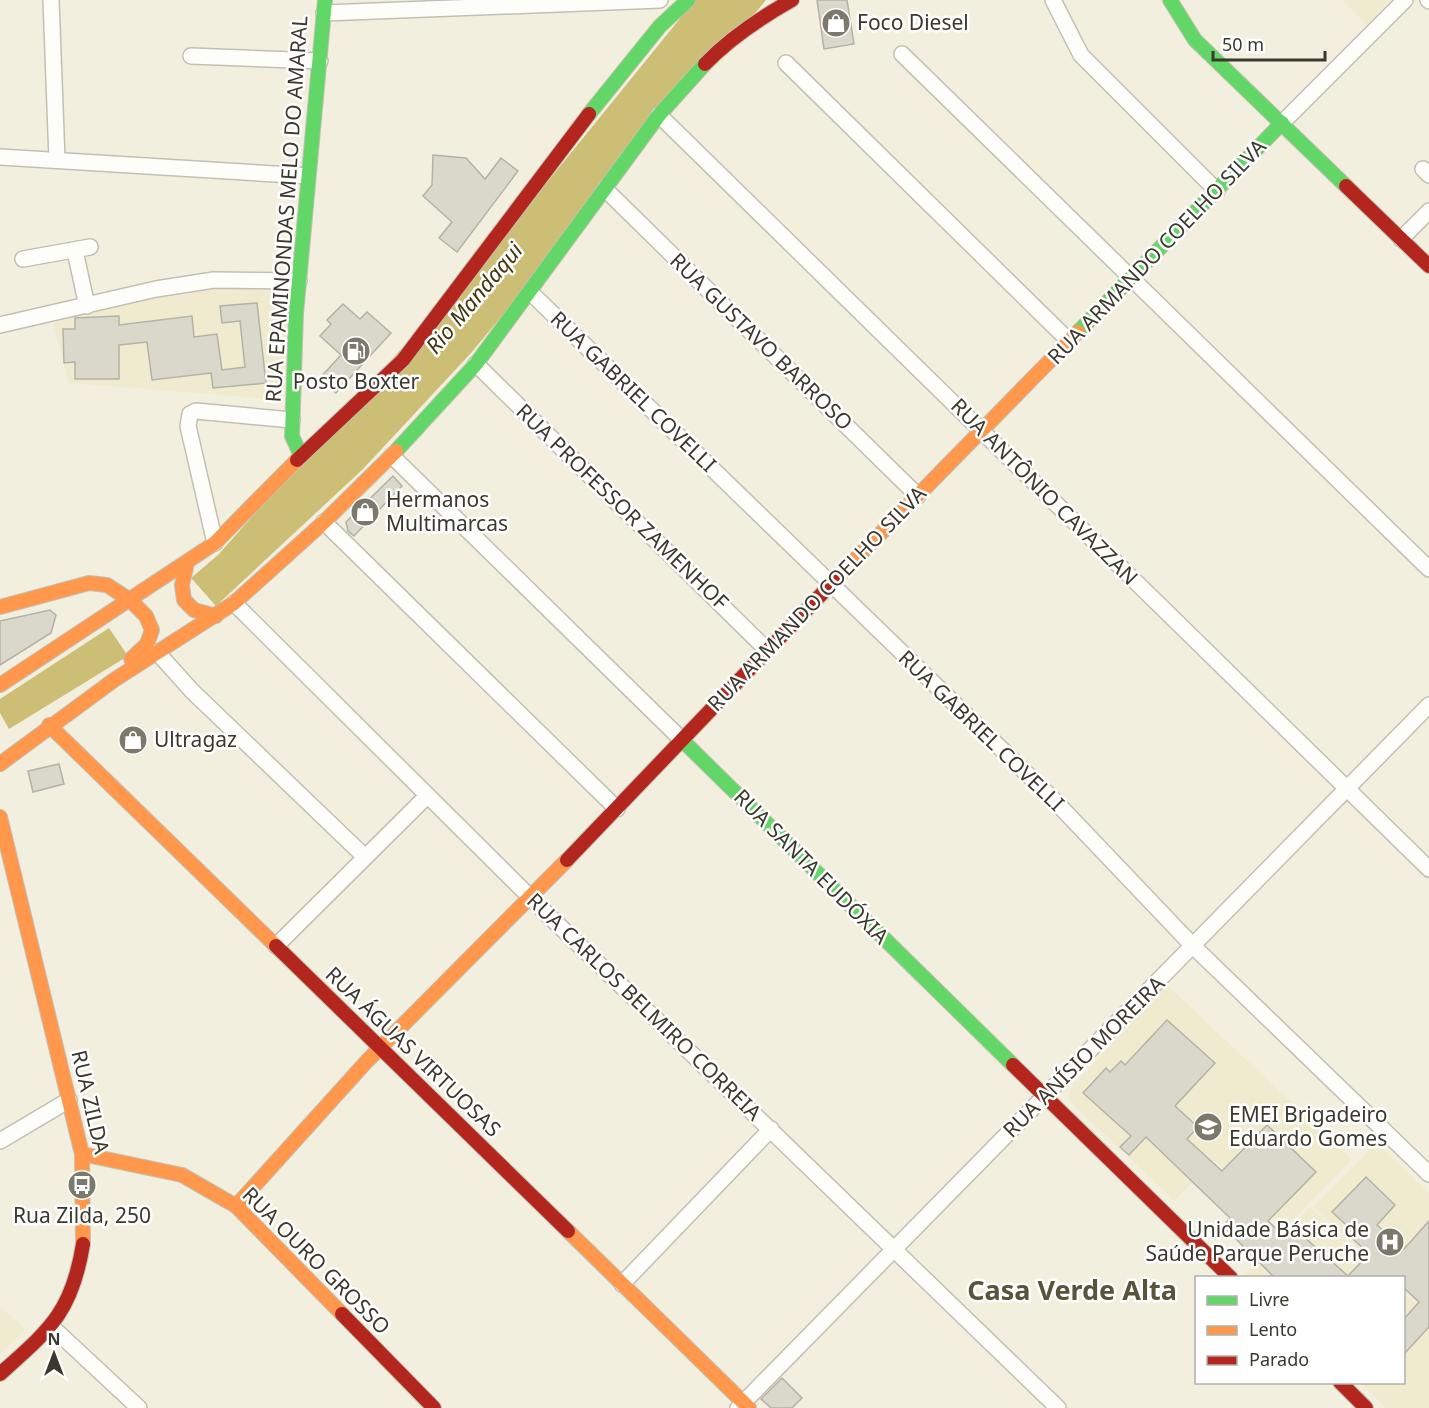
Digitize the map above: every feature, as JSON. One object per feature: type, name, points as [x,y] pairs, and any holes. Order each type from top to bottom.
[{"type":"street","points":[[51,0],[57,160]]},
{"type":"street","points":[[324,6],[660,0]]},
{"type":"street","points":[[0,685],[188,563],[215,543],[416,345],[607,90],[660,26],[688,0]]},
{"type":"street","points":[[0,764],[49,725],[114,680],[234,603],[324,522],[392,456],[476,364],[659,115],[721,47],[759,18],[792,0]]},
{"type":"street","points":[[1053,0],[1081,55],[1218,191]]},
{"type":"street","points":[[1170,0],[1182,23],[1195,40],[1429,266]]},
{"type":"street","name":"RUA ARMANDO COELHO SILVA","points":[[236,1206],[380,1049],[617,809],[767,650],[1131,277],[1405,0]]},
{"type":"street","name":"RUA EPAMINONDAS MELO DO AMARAL","points":[[301,456],[291,436],[307,176],[324,6]]},
{"type":"street","points":[[902,54],[1429,569]]},
{"type":"street","points":[[191,56],[320,61]]},
{"type":"street","points":[[786,63],[1069,341]]},
{"type":"street","name":"RUA ANTÔNIO CAVAZZAN","points":[[659,115],[1429,869]]},
{"type":"street","points":[[0,157],[307,176]]},
{"type":"street","name":"RUA GUSTAVO BARROSO","points":[[605,189],[918,496]]},
{"type":"street","points":[[1401,239],[1429,211]]},
{"type":"street","points":[[23,259],[90,247]]},
{"type":"street","points":[[75,251],[87,306]]},
{"type":"street","points":[[0,325],[156,289],[214,280],[299,281]]},
{"type":"street","name":"RUA GABRIEL COVELLI","points":[[530,292],[1053,799],[1192,946],[1429,1174]]},
{"type":"street","name":"RUA PROFESSOR ZAMENHOF","points":[[476,364],[767,650]]},
{"type":"street","points":[[215,543],[188,426],[190,414],[196,411],[292,420]]},
{"type":"street","name":"RUA SANTA EUDÓXIA","points":[[392,456],[1229,1276]]},
{"type":"street","points":[[324,522],[617,809]]},
{"type":"street","points":[[188,563],[181,587],[185,603],[195,612],[216,616]]},
{"type":"street","points":[[0,608],[89,583],[107,585],[130,600],[146,617],[150,627],[151,641],[119,669],[114,680]]},
{"type":"street","name":"RUA CARLOS BELMIRO CORREIA","points":[[234,603],[530,897],[1058,1408]]},
{"type":"street","points":[[158,652],[192,690],[365,857]]},
{"type":"street","name":"RUA ANÍSIO MOREIRA","points":[[744,1406],[1429,705]]},
{"type":"street","name":"RUA ÁGUAS VIRTUOSAS","points":[[49,725],[744,1406]]},
{"type":"street","points":[[276,946],[427,796]]},
{"type":"street","name":"RUA ZILDA","points":[[0,817],[82,1155],[85,1201],[80,1263],[67,1299],[52,1327],[0,1374]]},
{"type":"street","points":[[0,1141],[69,1100]]},
{"type":"street","points":[[622,1284],[771,1129]]},
{"type":"street","name":"RUA OURO GROSSO","points":[[82,1155],[182,1175],[236,1206],[434,1408]]},
{"type":"street","points":[[52,1327],[140,1408]]},
{"type":"street","points":[[1341,1384],[1366,1408]]},
{"type":"shaded area","points":[[1342,0],[1389,0],[1367,25]]},
{"type":"shaded area","points":[[219,289],[291,289],[284,400],[69,383],[53,324],[74,316],[145,300]]},
{"type":"shaded area","name":"EMEI Brigadeiro Eduardo Gomes","points":[[1167,985],[1352,1159],[1285,1228],[1214,1161],[1174,1201],[1070,1101],[1069,1090]]},
{"type":"shaded area","name":"Unidade Básica de Saúde Parque Peruche","points":[[1377,1143],[1429,1193],[1429,1314],[1405,1292],[1405,1276],[1388,1276],[1313,1207],[1356,1164],[1353,1160],[1356,1163]]},
{"type":"shaded area","points":[[1310,1207],[1386,1276],[1249,1276],[1246,1273]]},
{"type":"shaded area","points":[[1405,1294],[1429,1316],[1429,1408],[1386,1408],[1361,1384],[1405,1384]]},
{"type":"shaded area","points":[[0,1307],[26,1329],[0,1354]]},
{"type":"water","name":"Rio Mandaqui","points":[[695,0],[766,0],[471,353],[363,469],[216,606],[191,578],[218,555],[523,212]]},
{"type":"water","points":[[109,628],[128,656],[9,729],[0,713],[0,699]]},
{"type":"building","name":"Foco Diesel","points":[[817,0],[847,0],[854,44],[824,49]]},
{"type":"building","points":[[433,155],[466,158],[485,179],[501,158],[518,171],[457,252],[439,238],[452,222],[423,196],[432,185]]},
{"type":"building","points":[[257,303],[266,383],[213,388],[211,373],[152,380],[147,342],[119,345],[119,379],[75,379],[75,362],[64,363],[63,329],[75,329],[75,318],[119,316],[119,325],[192,316],[194,337],[217,334],[222,370],[245,367],[240,321],[222,323],[220,306]]},
{"type":"building","name":"Posto Boxter","points":[[343,304],[360,319],[367,312],[391,333],[336,393],[319,379],[341,355],[320,336],[331,324],[327,320]]},
{"type":"building","name":"Hermanos Multimarcas","points":[[393,476],[402,486],[354,536],[348,531],[346,522]]},
{"type":"building","points":[[50,610],[56,615],[51,633],[0,665],[0,621]]},
{"type":"building","points":[[59,764],[64,784],[33,792],[28,771]]},
{"type":"building","points":[[1167,1020],[1215,1063],[1175,1106],[1198,1127],[1187,1139],[1222,1171],[1267,1125],[1316,1172],[1268,1221],[1285,1237],[1294,1228],[1348,1276],[1273,1276],[1223,1226],[1230,1218],[1146,1137],[1129,1155],[1120,1147],[1131,1136],[1083,1093],[1106,1068],[1110,1072],[1121,1061],[1125,1065]]},
{"type":"building","points":[[1366,1177],[1395,1205],[1377,1225],[1404,1249],[1429,1221],[1429,1327],[1405,1353],[1405,1318],[1419,1302],[1405,1289],[1405,1276],[1348,1276],[1369,1254],[1353,1239],[1357,1235],[1332,1212]]},
{"type":"building","points":[[782,1378],[802,1398],[792,1408],[771,1408],[761,1399]]},
{"type":"traffic: fast","points":[[301,456],[292,436],[296,314],[325,0]]},
{"type":"traffic: fast","points":[[589,114],[660,26],[688,0]]},
{"type":"traffic: fast","points":[[1170,0],[1195,40],[1346,186]]},
{"type":"traffic: fast","points":[[396,451],[476,364],[659,115],[705,64]]},
{"type":"traffic: fast","points":[[1078,332],[1282,123]]},
{"type":"traffic: fast","points":[[682,740],[1013,1065]]},
{"type":"traffic: slow","points":[[837,578],[1078,332]]},
{"type":"traffic: slow","points":[[0,764],[114,680],[234,603],[324,522],[396,451]]},
{"type":"traffic: slow","points":[[0,685],[215,543],[297,460]]},
{"type":"traffic: slow","points":[[187,563],[182,585],[184,600],[194,610],[216,616]]},
{"type":"traffic: slow","points":[[0,607],[89,583],[107,585],[130,600]]},
{"type":"traffic: slow","points":[[130,600],[146,616],[152,630],[147,644],[131,659]]},
{"type":"traffic: slow","points":[[49,725],[276,946]]},
{"type":"traffic: slow","points":[[0,817],[82,1154],[83,1244]]},
{"type":"traffic: slow","points":[[236,1206],[367,1061],[567,860]]},
{"type":"traffic: slow","points":[[82,1154],[182,1175],[236,1206],[342,1314]]},
{"type":"traffic: slow","points":[[568,1231],[749,1408]]},
{"type":"traffic: jam","points":[[705,64],[746,29],[792,0]]},
{"type":"traffic: jam","points":[[297,460],[403,360],[589,114]]},
{"type":"traffic: jam","points":[[1346,186],[1429,266]]},
{"type":"traffic: jam","points":[[567,860],[837,578]]},
{"type":"traffic: jam","points":[[276,946],[568,1231]]},
{"type":"traffic: jam","points":[[1013,1065],[1229,1276]]},
{"type":"traffic: jam","points":[[0,1374],[45,1332],[65,1304],[78,1268],[83,1244]]},
{"type":"traffic: jam","points":[[342,1314],[434,1408]]},
{"type":"traffic: jam","points":[[1342,1384],[1366,1408]]},
{"type":"place","name":"Foco Diesel","points":[[836,23]]},
{"type":"place","name":"Posto Boxter","points":[[356,351]]},
{"type":"place","name":"Hermanos Multimarcas","points":[[365,512]]},
{"type":"place","name":"Ultragaz","points":[[133,740]]},
{"type":"place","name":"EMEI Brigadeiro Eduardo Gomes","points":[[1208,1127]]},
{"type":"place","name":"Rua Zilda, 250","points":[[82,1185]]},
{"type":"place","name":"Unidade Básica de Saúde Parque Peruche","points":[[1390,1242]]},
{"type":"district","name":"Casa Verde Alta","points":[[1072,1291]]}]
